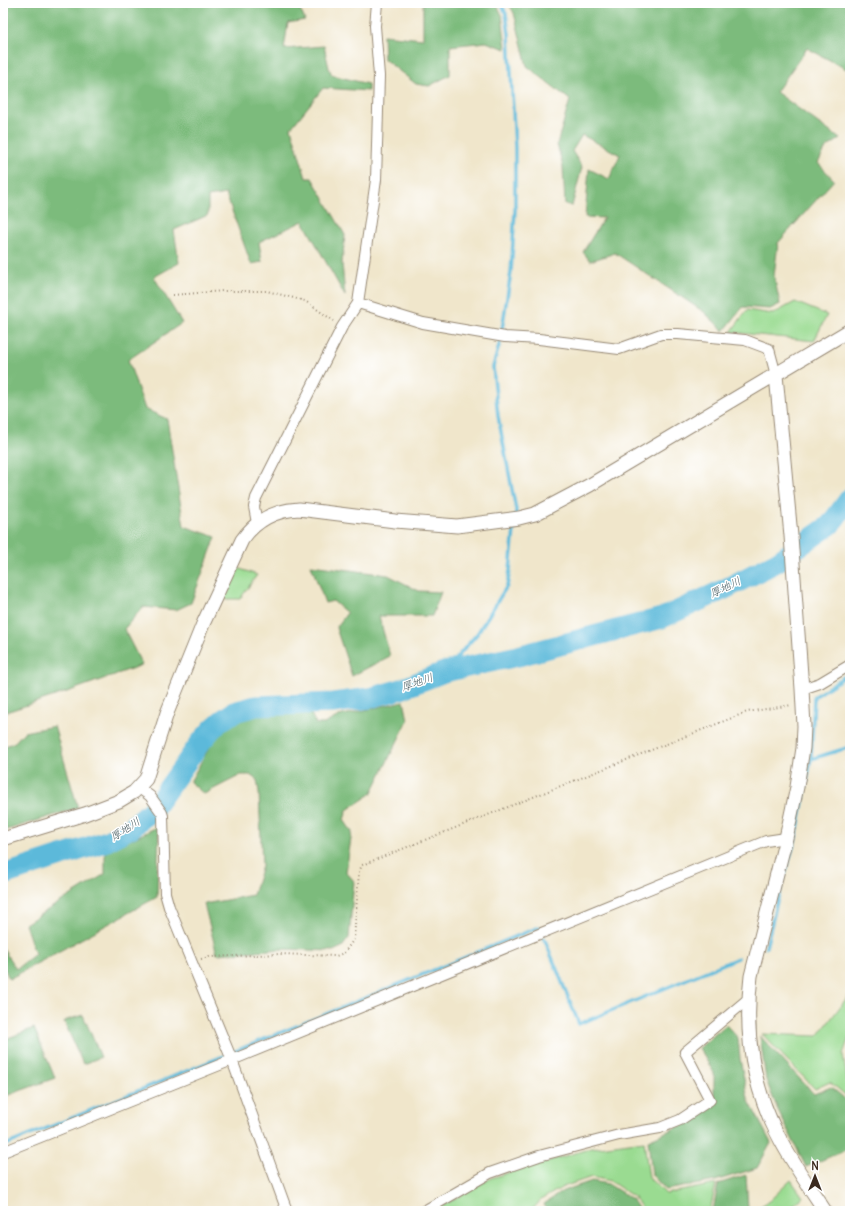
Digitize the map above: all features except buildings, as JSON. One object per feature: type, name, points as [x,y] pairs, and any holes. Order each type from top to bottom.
[{"type":"street","points":[[257,523],[254,507],[256,498],[342,327],[358,303],[376,180],[379,76],[375,26],[377,3]]},
{"type":"street","points":[[358,303],[423,323],[501,336],[619,348],[661,334],[678,334],[745,340],[769,348],[776,375],[791,536],[803,705],[803,748],[797,787],[786,838],[754,963],[748,999],[750,1048],[759,1093],[781,1142],[825,1211]]},
{"type":"street","points":[[3,839],[86,814],[119,801],[139,788],[146,779],[167,713],[203,624],[242,540],[249,529],[257,523],[272,514],[286,510],[299,509],[395,521],[457,526],[514,519],[535,514],[590,485],[850,330]]},
{"type":"street","points":[[802,689],[820,683],[850,665]]},
{"type":"street","points":[[139,788],[150,796],[162,813],[165,893],[169,906],[230,1056],[288,1211]]},
{"type":"street","points":[[3,1152],[230,1056],[766,841],[786,838]]},
{"type":"street","points":[[424,1211],[490,1174],[539,1156],[618,1135],[660,1128],[680,1120],[710,1100],[684,1052],[748,999]]},
{"type":"path","points":[[173,295],[223,291],[267,291],[305,302],[342,327]]},
{"type":"path","points":[[192,961],[209,957],[280,954],[336,956],[344,953],[354,938],[359,872],[362,865],[747,712],[782,706],[803,705]]},
{"type":"green space","points":[[3,3],[297,3],[305,20],[288,23],[284,49],[324,46],[332,75],[368,84],[368,91],[323,88],[291,128],[306,178],[312,178],[345,235],[342,263],[345,296],[303,221],[259,242],[262,262],[251,264],[226,194],[208,197],[208,215],[174,230],[179,263],[154,277],[182,323],[128,360],[145,409],[167,419],[184,526],[216,537],[191,603],[176,610],[143,607],[124,629],[142,665],[3,713]]},
{"type":"green space","points":[[423,3],[496,3],[502,15],[506,49],[486,42],[450,46],[450,75],[429,86],[416,84],[384,59],[383,35],[423,39]]},
{"type":"green space","points":[[508,3],[850,3],[850,71],[807,48],[776,92],[840,139],[826,148],[818,163],[834,180],[778,243],[774,276],[780,304],[770,309],[743,307],[724,331],[704,312],[615,253],[590,261],[583,252],[604,218],[585,217],[589,169],[609,179],[620,155],[582,135],[572,151],[582,167],[572,206],[565,204],[563,167],[557,144],[570,100],[527,66],[514,13]]},
{"type":"green space","points":[[795,302],[827,315],[814,341],[731,332],[747,310],[773,314]]},
{"type":"green space","points":[[311,565],[388,575],[419,591],[441,592],[432,616],[379,616],[390,656],[352,676],[336,628],[347,613],[333,601],[325,603]]},
{"type":"green space","points":[[235,567],[257,575],[240,599],[224,599]]},
{"type":"green space","points":[[404,701],[408,720],[371,794],[347,810],[344,820],[352,832],[346,872],[354,881],[349,938],[342,947],[333,951],[283,949],[217,954],[204,904],[253,895],[262,866],[259,792],[257,780],[250,775],[241,775],[204,794],[190,782],[217,733],[229,720],[257,710],[310,712],[316,724],[324,724],[339,716]]},
{"type":"green space","points":[[54,726],[78,808],[3,831],[3,747],[15,742],[24,732]]},
{"type":"green space","points":[[159,826],[157,897],[9,979],[3,965],[3,949],[16,969],[35,954],[25,924],[105,874],[105,852]]},
{"type":"green space","points":[[850,988],[850,1035],[843,1054],[847,1080],[850,1085],[850,1099],[830,1082],[815,1089],[762,1034],[818,1036],[849,995]]},
{"type":"green space","points":[[83,1015],[101,1057],[83,1064],[64,1021]]},
{"type":"green space","points":[[726,1025],[738,1038],[740,1059],[748,1099],[771,1143],[757,1168],[715,1181],[666,1190],[652,1175],[648,1140],[680,1126],[714,1104],[714,1073],[699,1048]]},
{"type":"green space","points":[[34,1028],[55,1078],[3,1097],[3,1040]]},
{"type":"green space","points":[[760,1036],[814,1094],[831,1087],[850,1103],[850,1148],[806,1167],[778,1110],[766,1080]]},
{"type":"green space","points":[[644,1141],[649,1178],[666,1194],[716,1184],[710,1211],[644,1211],[634,1197],[610,1181],[592,1177],[563,1187],[542,1199],[531,1211],[434,1211],[491,1178],[592,1148]]},
{"type":"green space","points":[[746,1175],[748,1208],[750,1211],[713,1211],[718,1184]]},
{"type":"green space","points":[[791,1180],[803,1197],[787,1211],[754,1210],[769,1201]]},
{"type":"green space","points":[[592,1181],[608,1184],[632,1199],[640,1211],[547,1211],[544,1204],[563,1191]]},
{"type":"waterway","points":[[444,672],[477,634],[507,586],[516,510],[498,416],[493,367],[500,342],[511,272],[515,211],[515,148],[509,34],[506,14],[501,3]]},
{"type":"waterway","name":"厚地川","points":[[3,875],[107,841],[131,828],[154,808],[200,743],[212,729],[234,712],[256,706],[333,703],[370,698],[401,689],[444,672],[518,656],[662,618],[725,589],[777,562],[830,525],[850,498]]},
{"type":"waterway","points":[[811,759],[814,697],[850,673]]},
{"type":"waterway","points":[[766,947],[777,901],[797,833],[811,759],[850,747]]},
{"type":"waterway","points":[[3,1146],[539,927],[540,928]]},
{"type":"waterway","points":[[544,938],[579,1024],[738,958]]}]
